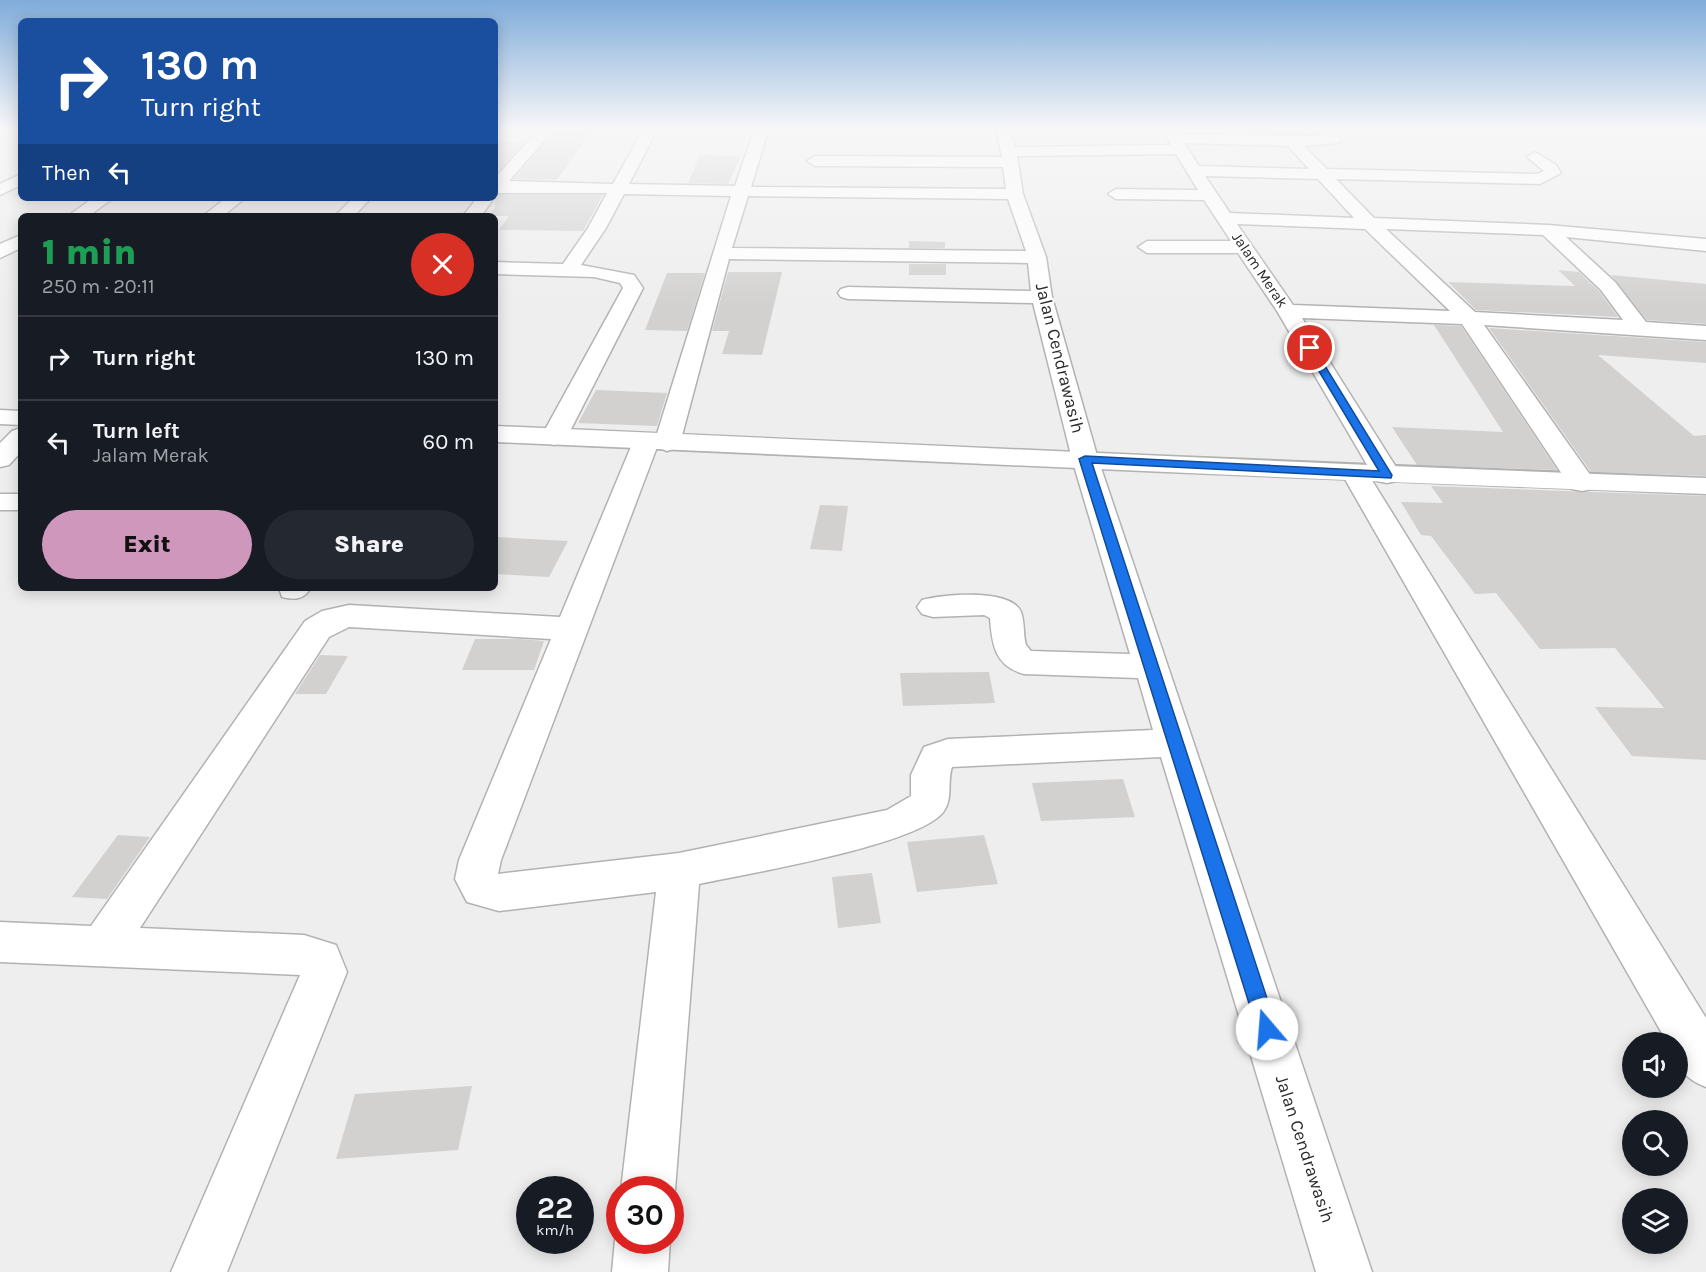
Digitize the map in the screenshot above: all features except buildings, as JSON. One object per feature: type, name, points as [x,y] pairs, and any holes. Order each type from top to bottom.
[{"type":"street","points":[[744,187],[656,442],[572,629],[480,860],[476,879],[482,889],[499,893],[679,871],[904,821],[921,812],[930,801],[930,775],[937,757],[948,753],[1175,743]]},
{"type":"street","points":[[498,189],[618,188],[743,191],[773,187]]},
{"type":"street","name":"Jalan Cendrawasih","points":[[1017,187],[1037,257],[1042,297],[1085,459],[1344,1272]]},
{"type":"street","name":"Jalam Merak","points":[[1205,187],[1287,311],[1371,475],[1706,1063]]},
{"type":"street","points":[[1335,187],[1368,222],[1468,317],[1582,483]]},
{"type":"street","points":[[568,269],[597,228],[618,188]]},
{"type":"street","points":[[1341,193],[1365,194]]},
{"type":"street","points":[[1116,194],[1209,195]]},
{"type":"street","points":[[82,213],[100,201]]},
{"type":"street","points":[[216,213],[233,201]]},
{"type":"street","points":[[347,213],[360,201]]},
{"type":"street","points":[[474,213],[484,201]]},
{"type":"street","points":[[1224,218],[1548,230],[1706,245]]},
{"type":"street","points":[[0,233],[18,230]]},
{"type":"street","points":[[1548,230],[1608,286],[1639,327]]},
{"type":"street","points":[[0,252],[18,242]]},
{"type":"street","points":[[1147,247],[1244,247]]},
{"type":"street","points":[[721,253],[1037,257]]},
{"type":"street","points":[[498,268],[568,269],[611,274],[627,279],[633,288],[554,436]]},
{"type":"street","points":[[848,293],[1042,297]]},
{"type":"street","points":[[1287,311],[1468,317],[1706,333]]},
{"type":"street","points":[[0,417],[18,418]]},
{"type":"street","points":[[498,434],[1085,459],[1371,475],[1706,486]]},
{"type":"street","points":[[0,459],[18,439]]},
{"type":"street","points":[[0,502],[18,502]]},
{"type":"street","points":[[933,607],[994,606],[1005,613],[1008,646],[1012,655],[1024,662],[1151,667]]},
{"type":"street","points":[[103,946],[317,629],[333,619],[349,616],[572,629]]},
{"type":"street","points":[[649,1176],[679,871]]},
{"type":"street","points":[[0,942],[304,955],[320,960],[324,972],[199,1272]]},
{"type":"street","points":[[640,1272],[642,1254]]},
{"type":"route","points":[[1267,1029],[1085,459],[1387,475],[1310,348]]}]
